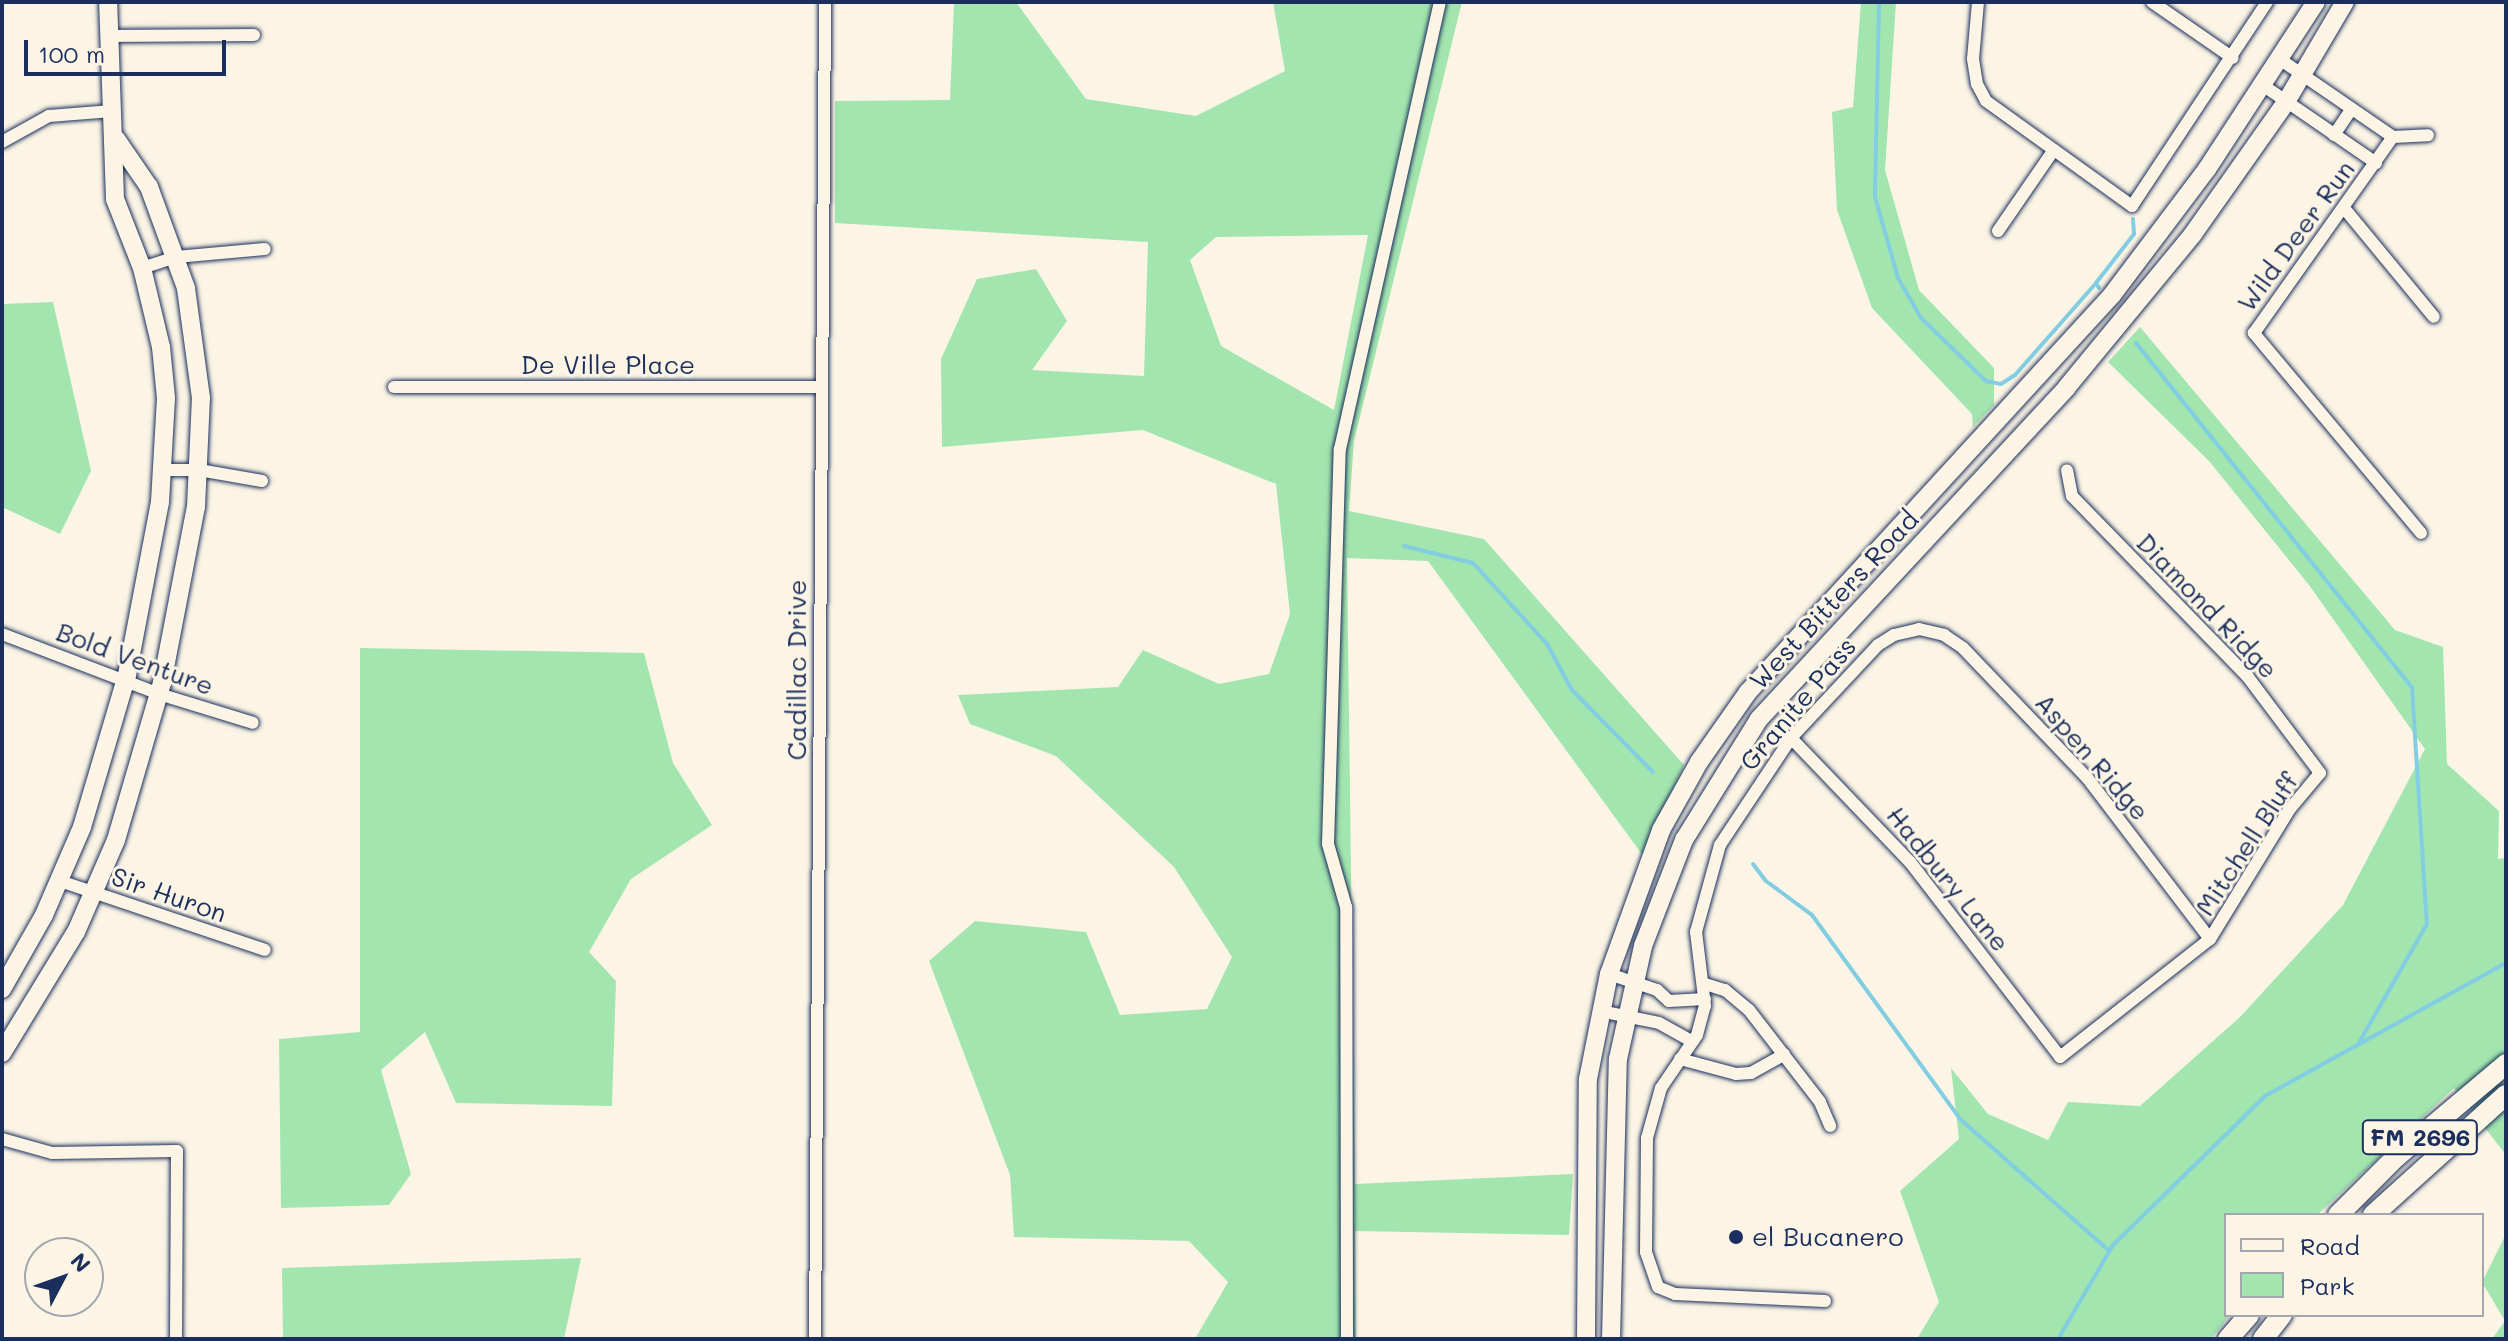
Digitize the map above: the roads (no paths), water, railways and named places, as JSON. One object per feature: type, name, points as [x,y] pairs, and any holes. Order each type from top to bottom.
[{"type":"main road","points":[[2,989],[60,881],[92,797],[125,680],[162,470],[166,398],[161,347],[142,268],[115,199],[116,139],[108,2]]},
{"type":"main road","name":"West Bitters Road","points":[[1586,1339],[1588,1079],[1609,974],[1661,830],[1699,762],[1777,659],[2048,369],[2166,225],[2264,86],[2316,2]]},
{"type":"main road","name":"West Bitters Road","points":[[1611,1339],[1614,1115],[1626,1018],[1660,896],[1718,778],[1802,670],[2067,387],[2193,234],[2286,102],[2345,2]]},
{"type":"main road","points":[[2,1053],[34,1006],[94,892],[116,840],[159,694],[199,470],[201,398],[196,342],[176,257],[149,187],[116,139]]},
{"type":"main road","points":[[2048,369],[2067,387]]},
{"type":"main road","points":[[1699,762],[1718,778]]},
{"type":"main road","name":"FM 2696","points":[[2340,1213],[2437,1122],[2506,1064]]},
{"type":"main road","name":"FM 2696","points":[[2375,1213],[2506,1095]]},
{"type":"main road","points":[[2437,1122],[2452,1142]]},
{"type":"main road","points":[[2228,1339],[2247,1317]]},
{"type":"main road","points":[[2263,1339],[2280,1317]]},
{"type":"street","name":"Cadillac Drive","points":[[815,1339],[825,2]]},
{"type":"street","points":[[1347,1339],[1346,907],[1328,844],[1340,449],[1440,2]]},
{"type":"street","points":[[1978,2],[1977,84],[2000,114],[2132,206],[2233,58],[2267,2]]},
{"type":"street","points":[[2152,2],[2233,58]]},
{"type":"street","points":[[108,36],[254,35]]},
{"type":"street","points":[[2281,60],[2393,137],[2428,135]]},
{"type":"street","points":[[2264,86],[2376,163]]},
{"type":"street","points":[[2334,135],[2351,110]]},
{"type":"street","points":[[2,142],[49,116],[112,111]]},
{"type":"street","name":"Wild Deer Run","points":[[2393,137],[2254,333],[2421,533]]},
{"type":"street","points":[[1998,231],[2053,151]]},
{"type":"street","points":[[2344,208],[2434,317]]},
{"type":"street","points":[[142,268],[176,257],[265,249]]},
{"type":"street","name":"De Ville Place","points":[[394,387],[821,387]]},
{"type":"street","points":[[162,470],[199,470],[262,481]]},
{"type":"street","name":"Diamond Ridge","points":[[2067,470],[2072,496],[2248,677],[2320,773]]},
{"type":"street","name":"Granite Pass","points":[[1825,1301],[1675,1294],[1658,1287],[1646,1252],[1647,1138],[1661,1088],[1692,1041],[1705,999],[1696,932],[1720,845],[1791,738],[1878,645],[1894,635],[1919,629]]},
{"type":"street","name":"Aspen Ridge","points":[[1919,629],[1944,635],[1963,648],[2066,753],[2210,939]]},
{"type":"street","name":"Bold Venture","points":[[2,634],[159,694],[253,723]]},
{"type":"street","name":"Hadbury Lane","points":[[1791,738],[1910,862],[2060,1057]]},
{"type":"street","name":"Mitchell Bluff","points":[[2060,1057],[2210,939],[2289,810],[2320,773]]},
{"type":"street","name":"Sir Huron","points":[[60,881],[265,950]]},
{"type":"street","points":[[1609,974],[1662,993],[1669,1001],[1669,1012],[1659,1023]]},
{"type":"street","points":[[1705,984],[1742,1002],[1820,1102],[1830,1126]]},
{"type":"street","points":[[1669,1001],[1705,999]]},
{"type":"street","points":[[1600,1011],[1659,1023],[1692,1041]]},
{"type":"street","points":[[1680,1059],[1736,1074],[1751,1073],[1784,1055]]},
{"type":"street","points":[[2,1139],[52,1153],[177,1151],[176,1339]]},
{"type":"waterway","points":[[1879,2],[1875,197],[1898,278],[1921,318],[1986,381],[2001,384],[2015,375],[2096,283],[2099,288]]},
{"type":"waterway","points":[[2096,283],[2134,234],[2133,219]]},
{"type":"waterway","points":[[2136,343],[2412,688],[2427,924],[2357,1046]]},
{"type":"waterway","points":[[1404,546],[1473,563],[1547,644],[1572,690],[1653,772]]},
{"type":"waterway","points":[[1753,864],[1766,881],[1812,915],[1960,1119],[2109,1251]]},
{"type":"waterway","points":[[2058,1339],[2113,1245],[2265,1096],[2506,963]]},
{"type":"place","name":"el Bucanero","points":[[1736,1237]]}]
